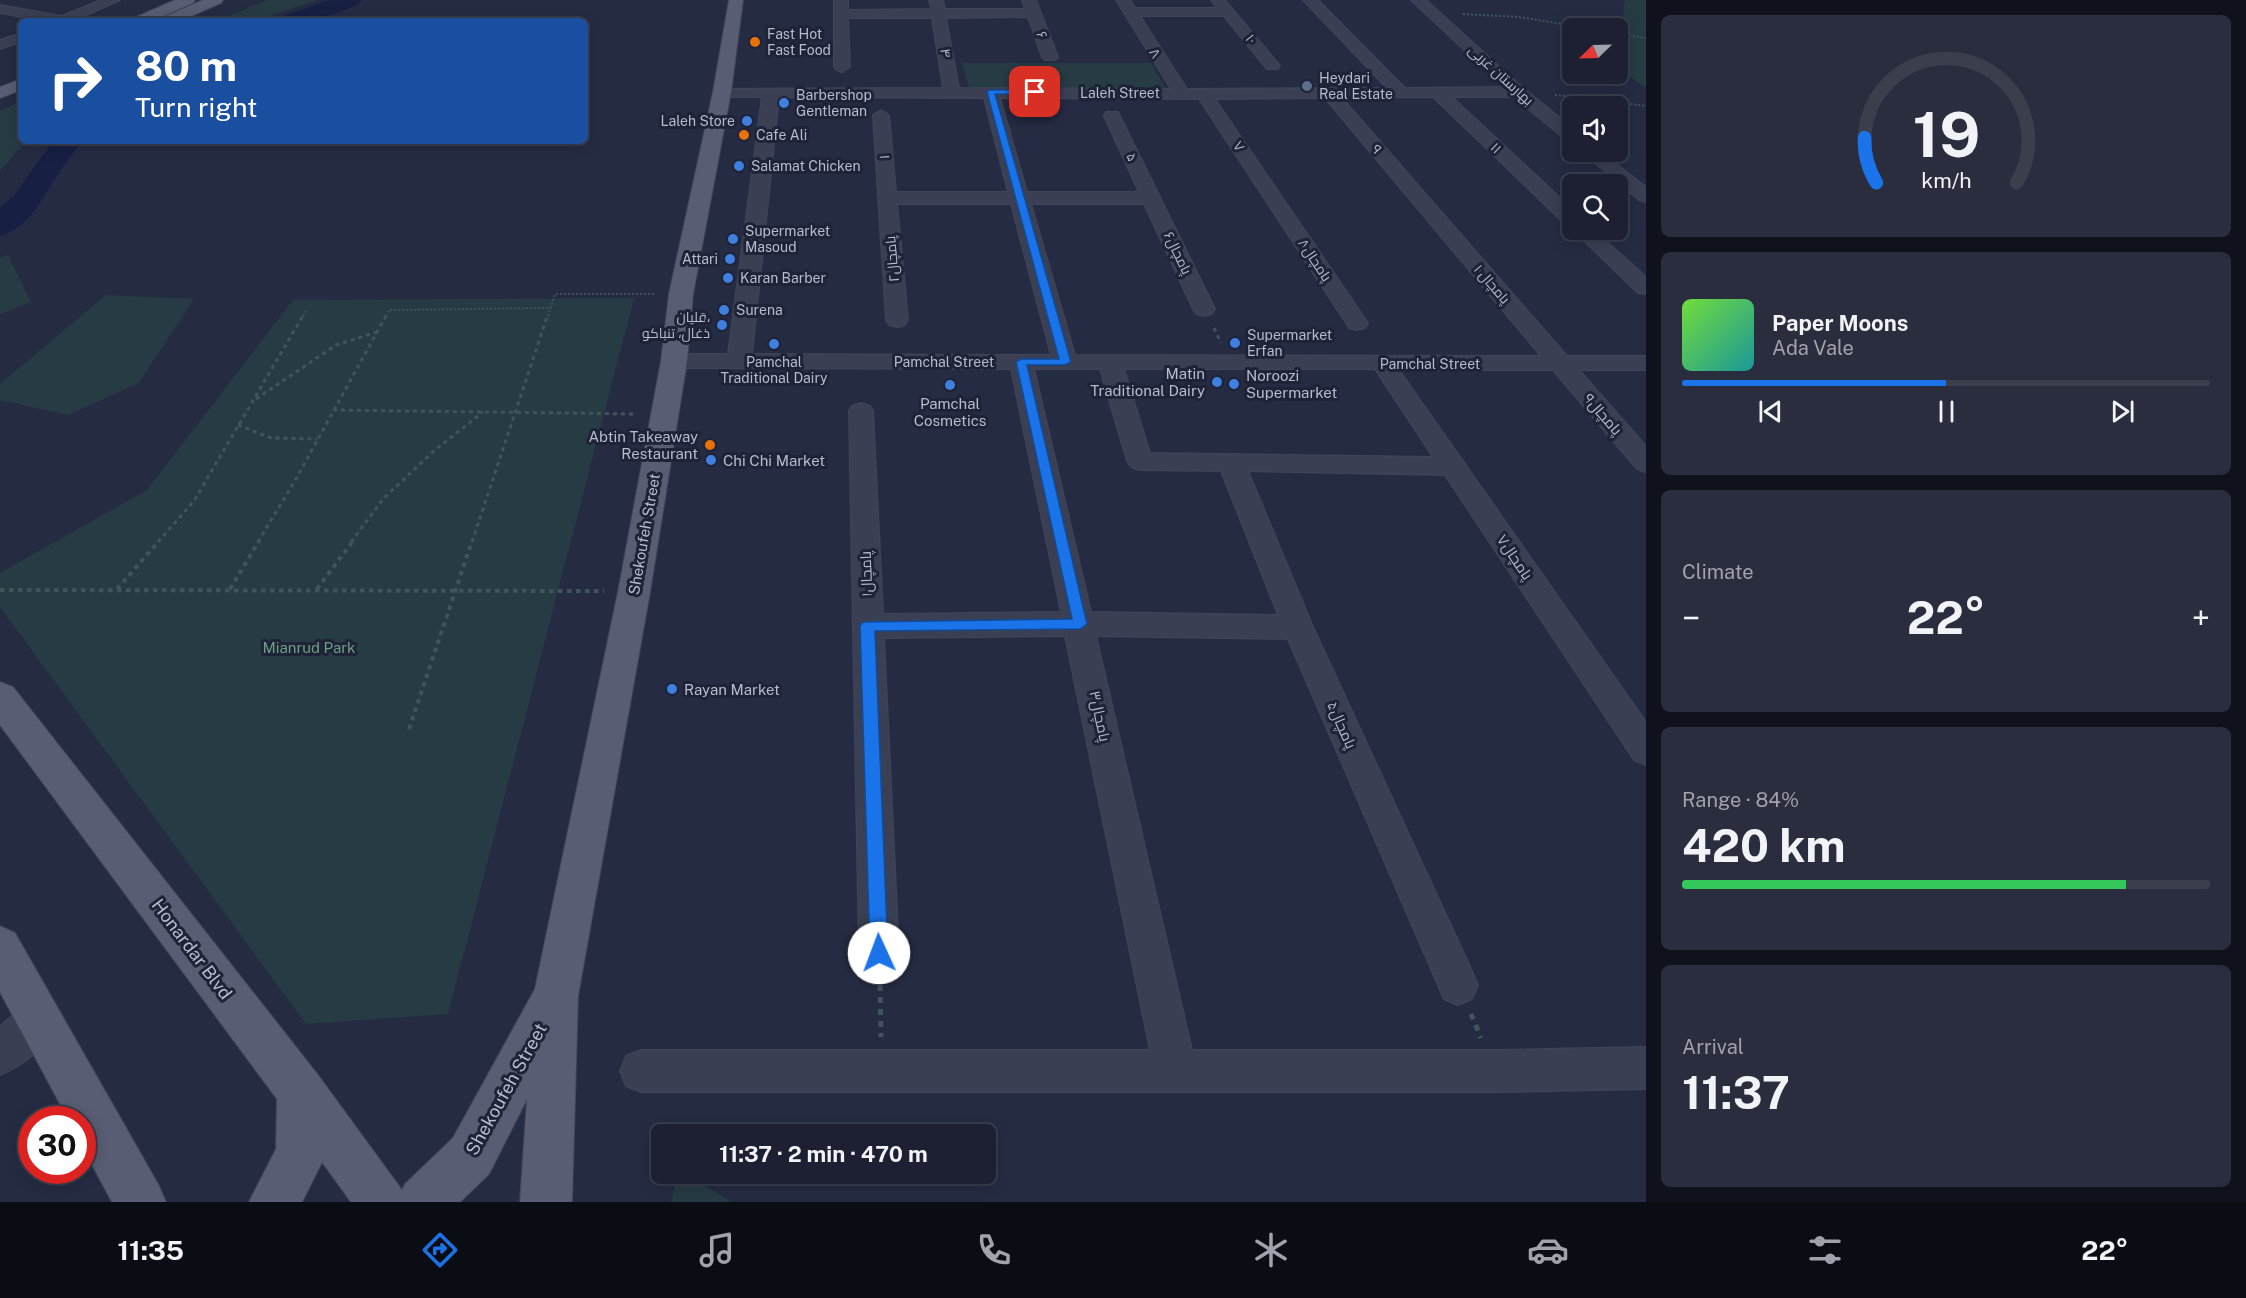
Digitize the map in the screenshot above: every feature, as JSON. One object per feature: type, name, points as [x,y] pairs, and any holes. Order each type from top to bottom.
[{"type":"main road","points":[[146,18],[188,0]]},
{"type":"main road","points":[[174,18],[216,0]]},
{"type":"main road","name":"Shekoufeh Street","points":[[546,1202],[556,996],[634,592],[674,361],[681,294],[722,92],[736,0]]},
{"type":"main road","points":[[0,80],[18,72]]},
{"type":"main road","points":[[0,93],[18,85]]},
{"type":"main road","name":"Honardar Blvd","points":[[0,697],[382,1202]]},
{"type":"main road","points":[[0,948],[140,1202]]},
{"type":"main road","name":"Shekoufeh Street","points":[[423,1202],[471,1156],[556,996]]},
{"type":"main road","points":[[275,1202],[301,1153],[301,1092]]},
{"type":"street","points":[[69,18],[113,0]]},
{"type":"street","points":[[1218,0],[1229,12]]},
{"type":"street","points":[[1310,0],[1402,94]]},
{"type":"street","name":"بهارستان غربی","points":[[1418,0],[1429,6],[1518,92],[1562,128]]},
{"type":"street","name":"۴","points":[[938,6],[952,92]]},
{"type":"street","points":[[842,67],[841,7],[1032,6]]},
{"type":"street","name":"۶","points":[[1032,6],[1050,57]]},
{"type":"street","points":[[1126,6],[1229,12]]},
{"type":"street","name":"۸","points":[[1126,6],[1181,93]]},
{"type":"street","points":[[0,9],[46,18]]},
{"type":"street","name":"۱۰","points":[[1229,12],[1272,66]]},
{"type":"street","points":[[0,45],[18,38]]},
{"type":"street","name":"Laleh Street","points":[[722,92],[1204,94],[1518,92]]},
{"type":"street","points":[[990,92],[1065,362]]},
{"type":"street","points":[[739,362],[771,93]]},
{"type":"street","name":"۱۱","points":[[1438,93],[1562,211]]},
{"type":"street","name":"۷","points":[[1204,94],[1274,198]]},
{"type":"street","name":"۹","points":[[1330,94],[1424,204]]},
{"type":"street","name":"۱","points":[[881,115],[887,198]]},
{"type":"street","name":"۵","points":[[1112,116],[1151,198]]},
{"type":"street","points":[[1604,162],[1646,196]]},
{"type":"street","points":[[887,198],[1151,198]]},
{"type":"street","name":"پامچال۲","points":[[887,198],[897,320]]},
{"type":"street","name":"پامچال۶","points":[[1151,198],[1204,309]]},
{"type":"street","name":"پامچال۸","points":[[1274,198],[1357,323]]},
{"type":"street","name":"پامچال۱۰","points":[[1424,204],[1561,364]]},
{"type":"street","points":[[1594,240],[1646,288]]},
{"type":"street","name":"Pamchal Street","points":[[674,361],[1231,362],[1384,365],[1646,363]]},
{"type":"street","name":"پامچال۳","points":[[1021,362],[1176,1071]]},
{"type":"street","points":[[1110,362],[1140,461],[1454,466]]},
{"type":"street","name":"پامچال۹","points":[[1561,364],[1646,463]]},
{"type":"street","name":"پامچال۷","points":[[1384,365],[1646,750]]},
{"type":"street","name":"پامچال۱","points":[[861,411],[879,953]]},
{"type":"street","name":"پامچال۵","points":[[1231,462],[1298,627],[1458,985]]},
{"type":"street","points":[[867,626],[1080,624],[1298,627]]},
{"type":"street","points":[[0,1054],[40,1020]]},
{"type":"street","points":[[641,1071],[1496,1071],[1646,1068]]},
{"type":"path","points":[[1429,6],[1562,24]]},
{"type":"path","points":[[1628,35],[1646,38]]},
{"type":"path","points":[[1518,92],[1646,106]]},
{"type":"path","points":[[409,729],[555,294],[681,294]]},
{"type":"path","points":[[230,590],[389,310],[551,308]]},
{"type":"path","points":[[1204,309],[1231,362]]},
{"type":"path","points":[[117,589],[194,501],[306,311]]},
{"type":"path","points":[[253,401],[336,345],[377,331]]},
{"type":"path","points":[[333,410],[665,414]]},
{"type":"path","points":[[316,590],[384,498],[435,450],[483,412]]},
{"type":"path","points":[[238,425],[271,438],[317,439]]},
{"type":"path","points":[[0,590],[634,592]]},
{"type":"path","points":[[879,953],[882,1071]]},
{"type":"path","points":[[1458,985],[1496,1071]]},
{"type":"green space","points":[[267,0],[317,0],[264,18],[224,18]]},
{"type":"green space","points":[[1625,0],[1646,0],[1646,88],[1628,75],[1628,18],[1623,18]]},
{"type":"green space","points":[[962,63],[1151,63],[1165,88],[969,88]]},
{"type":"green space","points":[[18,102],[18,144],[23,144],[0,171],[0,111]]},
{"type":"green space","points":[[8,255],[31,302],[0,314],[0,258]]},
{"type":"green space","points":[[106,295],[194,299],[139,383],[68,415],[0,400],[0,384]]},
{"type":"green space","name":"Mianrud Park","points":[[634,298],[448,1014],[306,1024],[0,607],[0,573],[147,490],[293,300]]},
{"type":"green space","points":[[675,1184],[702,1184],[732,1202],[671,1202]]},
{"type":"waterway","points":[[300,18],[350,0]]},
{"type":"waterway","points":[[0,226],[27,200],[46,169],[66,144]]},
{"type":"place","name":"Fast Hot Fast Food","points":[[755,42]]},
{"type":"place","name":"Heydari Real Estate","points":[[1307,86]]},
{"type":"place","name":"Barbershop Gentleman","points":[[784,103]]},
{"type":"place","name":"Laleh Store","points":[[747,121]]},
{"type":"place","name":"Cafe Ali","points":[[744,135]]},
{"type":"place","name":"Salamat Chicken","points":[[739,166]]},
{"type":"place","name":"Supermarket Masoud","points":[[733,239]]},
{"type":"place","name":"Attari","points":[[730,259]]},
{"type":"place","name":"Karan Barber","points":[[728,278]]},
{"type":"place","name":"Surena","points":[[724,310]]},
{"type":"place","name":"قلیان، ذغال، تنباکو","points":[[722,325]]},
{"type":"place","name":"Supermarket Erfan","points":[[1235,343]]},
{"type":"place","name":"Pamchal Traditional Dairy","points":[[774,344]]},
{"type":"place","name":"Matin Traditional Dairy","points":[[1217,382]]},
{"type":"place","name":"Noroozi Supermarket","points":[[1234,384]]},
{"type":"place","name":"Pamchal Cosmetics","points":[[950,385]]},
{"type":"place","name":"Abtin Takeaway Restaurant","points":[[710,445]]},
{"type":"place","name":"Chi Chi Market","points":[[711,460]]},
{"type":"place","name":"Rayan Market","points":[[672,689]]},
{"type":"route","points":[[879,953],[867,626],[1080,624],[1021,362],[1065,362],[990,92],[1035,92]]}]
